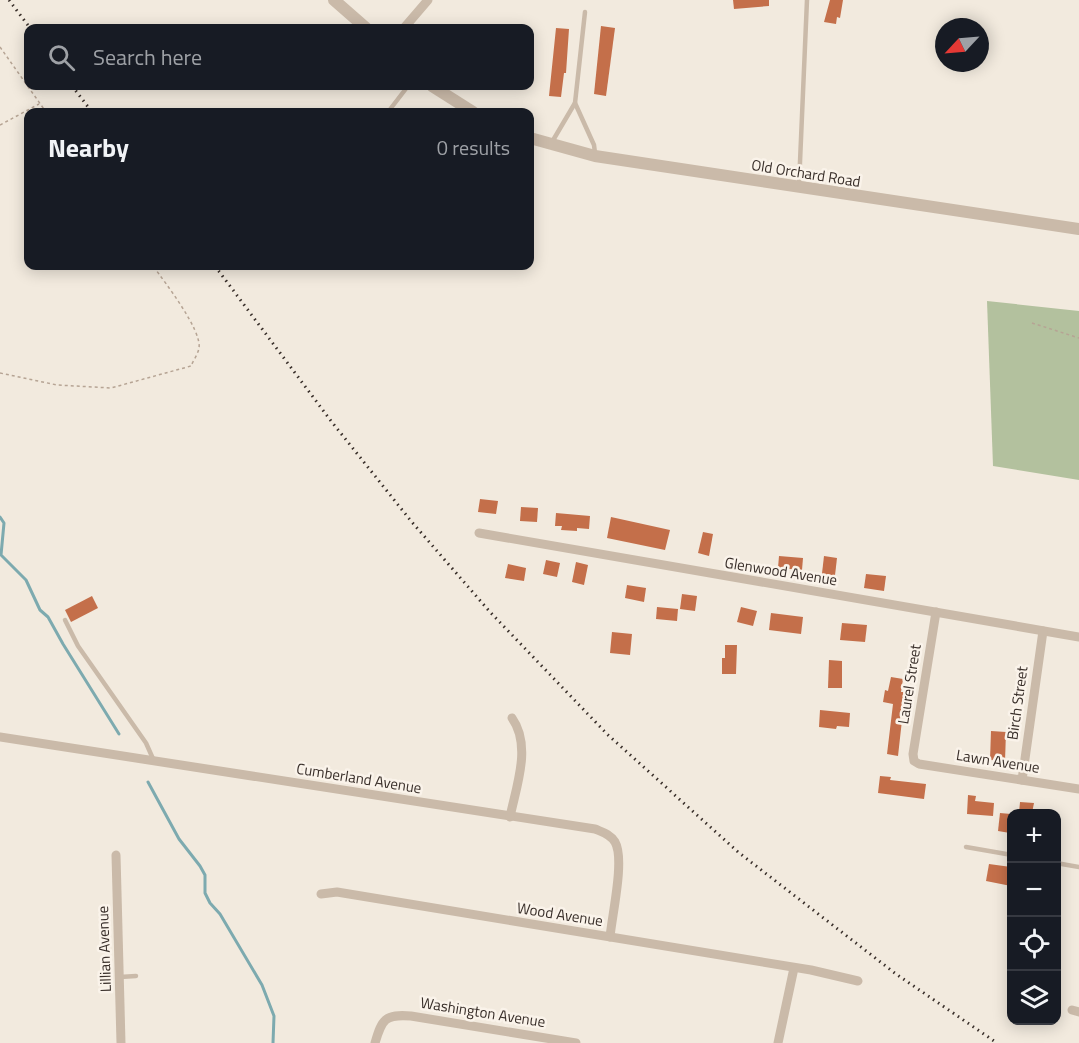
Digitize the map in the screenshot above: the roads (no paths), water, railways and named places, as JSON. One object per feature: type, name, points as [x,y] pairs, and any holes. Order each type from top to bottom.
[{"type":"street","points":[[334,0],[361,24]]},
{"type":"street","points":[[407,24],[428,0]]},
{"type":"street","points":[[438,90],[467,108]]},
{"type":"street","name":"Old Orchard Road","points":[[534,139],[595,156],[1079,229]]},
{"type":"street","name":"Glenwood Avenue","points":[[479,537],[1079,637]]},
{"type":"street","name":"Laurel Street","points":[[914,761],[913,754],[936,612]]},
{"type":"street","name":"Birch Street","points":[[1022,780],[1043,631]]},
{"type":"street","points":[[510,817],[521,758],[520,736],[512,718]]},
{"type":"street","name":"Cumberland Avenue","points":[[0,737],[595,829],[614,840],[618,848],[619,865],[610,937]]},
{"type":"street","name":"Lawn Avenue","points":[[914,761],[919,764],[1079,789]]},
{"type":"street","name":"Lillian Avenue","points":[[116,855],[121,1043]]},
{"type":"street","name":"Wood Avenue","points":[[321,894],[337,892],[794,968],[858,981]]},
{"type":"street","points":[[778,1043],[794,968]]},
{"type":"street","name":"Washington Avenue","points":[[375,1043],[385,1019],[392,1016],[411,1016],[576,1043]]},
{"type":"lane","points":[[799,188],[807,0]]},
{"type":"lane","points":[[552,145],[554,137],[575,103],[585,12]]},
{"type":"lane","points":[[391,108],[405,90]]},
{"type":"lane","points":[[575,103],[594,145],[595,156]]},
{"type":"lane","points":[[65,620],[78,646],[146,743],[154,761]]},
{"type":"lane","points":[[966,847],[1007,854]]},
{"type":"lane","points":[[1061,864],[1079,867]]},
{"type":"lane","points":[[120,977],[136,976]]},
{"type":"waterway","points":[[0,517],[4,523],[1,555],[26,580],[40,610],[48,617],[119,734]]},
{"type":"waterway","points":[[148,782],[179,839],[205,875],[205,893],[210,903],[220,914],[262,985],[274,1016],[273,1043]]},
{"type":"railway","points":[[9,0],[27,24]]},
{"type":"railway","points":[[75,90],[89,108]]},
{"type":"railway","points":[[218,270],[331,421],[411,521],[490,612],[607,734],[738,852],[896,974],[997,1043]]}]
